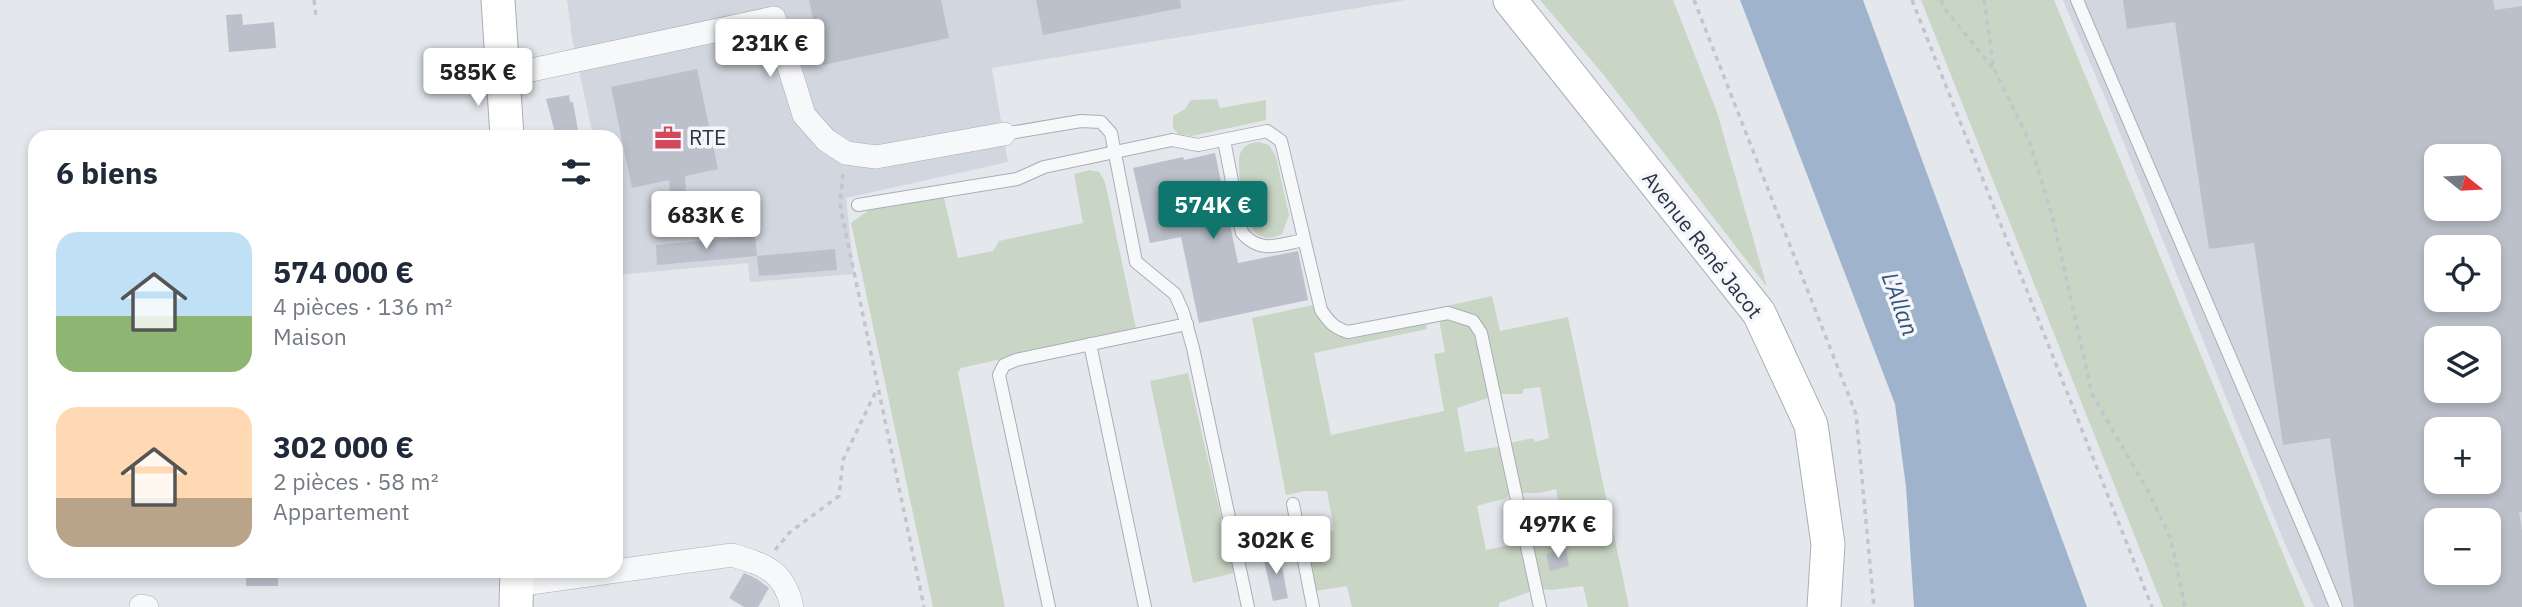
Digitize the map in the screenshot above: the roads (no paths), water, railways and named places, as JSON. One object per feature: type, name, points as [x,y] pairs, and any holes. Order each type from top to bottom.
[{"type":"main road","points":[[498,0],[507,130]]},
{"type":"main road","name":"Avenue René Jacot","points":[[1510,0],[1759,313],[1811,425],[1828,544],[1824,607]]},
{"type":"street","points":[[503,76],[774,18],[804,114],[825,140],[845,153],[876,157],[1004,134]]},
{"type":"street","points":[[623,572],[732,555],[763,564],[788,586],[792,607]]},
{"type":"street","points":[[516,588],[581,578]]},
{"type":"lane","points":[[2077,0],[2336,607]]},
{"type":"lane","points":[[1004,134],[1081,121],[1101,122],[1111,133],[1136,262],[1175,294],[1187,324],[1248,607]]},
{"type":"lane","points":[[858,205],[1017,179],[1044,167],[1172,140],[1198,145],[1267,131],[1281,141],[1321,310],[1335,328],[1348,332],[1448,313],[1473,321],[1481,333],[1540,607]]},
{"type":"lane","points":[[1224,140],[1241,233],[1252,244],[1264,247],[1304,240]]},
{"type":"lane","points":[[1049,607],[999,375],[1004,365],[1016,359],[1187,324]]},
{"type":"lane","points":[[1090,344],[1145,607]]},
{"type":"lane","points":[[1293,504],[1313,607]]},
{"type":"water","name":"L'Allan","points":[[1740,0],[1863,0],[2087,607],[1914,607],[1906,487],[1895,404]]},
{"type":"place","name":"RTE","points":[[668,138]]}]
